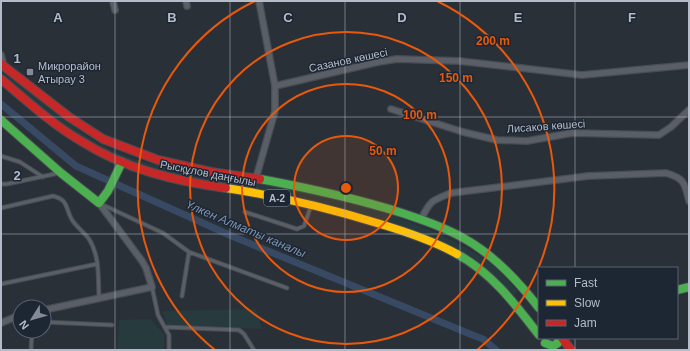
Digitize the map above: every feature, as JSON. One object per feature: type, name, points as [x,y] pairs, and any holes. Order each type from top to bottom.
[{"type":"main road","name":"Рысқұлов даңғылы","points":[[3,65],[69,117],[103,138],[158,160],[211,172],[256,178],[309,188],[368,202],[421,219],[456,234],[481,249],[510,273],[538,307]]},
{"type":"main road","name":"Рысқұлов даңғылы","points":[[1,79],[70,134],[85,144],[122,162],[160,176],[185,182],[258,194],[351,215],[440,245],[466,258],[489,276],[508,295],[538,334]]},
{"type":"main road","points":[[1,120],[61,173],[99,203],[108,191],[122,162]]},
{"type":"main road","points":[[678,290],[689,288]]},
{"type":"main road","points":[[545,344],[553,346],[558,343],[560,339]]},
{"type":"main road","points":[[562,339],[570,350]]},
{"type":"street","points":[[113,1],[115,10]]},
{"type":"street","points":[[256,178],[275,111],[275,86],[259,1]]},
{"type":"street","points":[[1,55],[3,65]]},
{"type":"street","name":"Сазанов көшесі","points":[[275,86],[397,59],[459,61],[582,75],[689,65]]},
{"type":"street","name":"Лисаков көшесі","points":[[391,109],[463,132],[497,140],[527,141],[572,133],[659,135],[671,127],[689,110]]},
{"type":"street","points":[[421,219],[428,204],[451,192],[588,176],[666,173],[675,175],[686,185],[689,201]]},
{"type":"street","points":[[52,308],[152,287],[146,268],[142,261],[99,203]]},
{"type":"street","points":[[1,323],[12,318]]},
{"type":"lane","points":[[1,156],[20,162],[44,177]]},
{"type":"lane","points":[[1,184],[61,173]]},
{"type":"lane","points":[[1,208],[53,196],[64,200],[71,220],[80,228],[96,253],[99,298]]},
{"type":"lane","points":[[99,203],[163,233],[189,252],[287,288]]},
{"type":"lane","points":[[246,212],[298,229],[304,226],[312,206]]},
{"type":"lane","points":[[182,296],[189,252]]},
{"type":"lane","points":[[1,284],[97,264]]},
{"type":"lane","points":[[152,287],[157,310],[169,335],[169,350]]},
{"type":"lane","points":[[52,322],[112,325]]},
{"type":"lane","points":[[165,327],[239,330],[244,334],[254,350]]},
{"type":"lane","points":[[31,350],[32,339]]},
{"type":"green space","points":[[1,66],[69,124],[99,143],[130,158],[198,174],[310,193],[340,200],[400,218],[456,243],[488,261],[518,291],[514,295],[480,264],[439,241],[389,221],[329,204],[165,174],[112,155],[76,135],[1,73]]},
{"type":"green space","points":[[256,309],[262,329],[167,325],[162,311]]},
{"type":"green space","points":[[150,319],[164,334],[164,350],[117,350],[119,320]]},
{"type":"waterway","name":"Үлкен Алматы каналы","points":[[1,104],[76,166],[234,237],[483,339],[496,350]]},
{"type":"traffic: fast","points":[[1,120],[61,173],[99,203],[108,191],[122,162]]},
{"type":"traffic: fast","points":[[260,179],[367,203],[412,216],[453,233],[473,244],[498,263],[519,284],[538,307]]},
{"type":"traffic: fast","points":[[457,254],[481,270],[492,280],[512,301],[538,334]]},
{"type":"traffic: fast","points":[[678,290],[689,287]]},
{"type":"traffic: fast","points":[[545,343],[553,346],[558,343],[559,339]]},
{"type":"traffic: slow","points":[[226,188],[321,207],[418,236],[457,254]]},
{"type":"traffic: jam","points":[[1,64],[69,117],[103,139],[158,160],[211,172],[260,179]]},
{"type":"traffic: jam","points":[[1,79],[60,127],[98,151],[151,172],[188,182],[226,188]]},
{"type":"traffic: jam","points":[[563,339],[571,350]]},
{"type":"place","name":"Микрорайон Атырау 3","points":[[30,72]]}]
